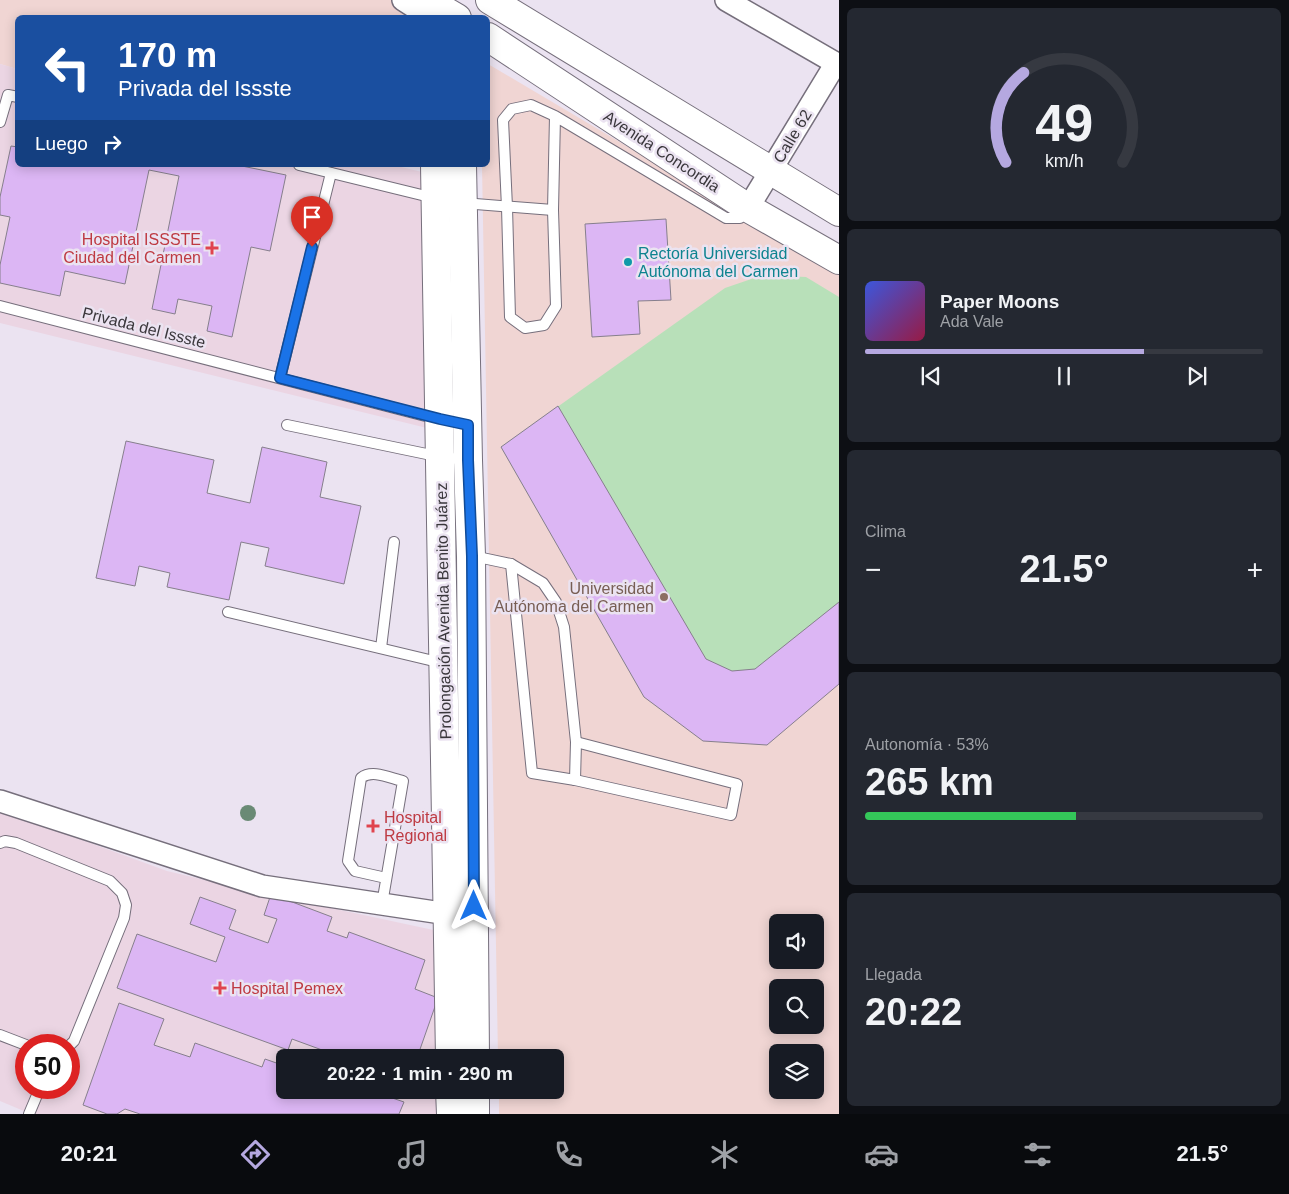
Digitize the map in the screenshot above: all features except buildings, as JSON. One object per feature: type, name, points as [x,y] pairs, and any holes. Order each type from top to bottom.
[{"type":"main road","points":[[490,0],[839,212]]},
{"type":"main road","points":[[437,8],[452,15]]},
{"type":"main road","name":"Avenida Concordia","points":[[490,38],[748,208],[839,260]]},
{"type":"main road","name":"Prolongación Avenida Benito Juárez","points":[[436,167],[449,201],[454,422],[468,460],[472,556],[475,1049]]},
{"type":"main road","name":"Prolongación Avenida Benito Juárez","points":[[449,201],[461,167]]},
{"type":"main road","name":"Prolongación Avenida Benito Juárez","points":[[450,1049],[441,457],[454,422]]},
{"type":"main road","points":[[450,1099],[451,1114]]},
{"type":"main road","points":[[475,1099],[475,1114]]},
{"type":"street","points":[[403,0],[437,8]]},
{"type":"street","points":[[726,0],[838,64]]},
{"type":"street","name":"Calle 62","points":[[748,208],[838,64]]},
{"type":"street","points":[[0,801],[262,886],[448,914]]},
{"type":"lane","points":[[0,122],[8,95],[15,96]]},
{"type":"lane","points":[[555,116],[556,306],[544,325],[525,328],[510,317],[503,120],[512,109],[531,105],[555,116],[726,218],[740,218],[748,208]]},
{"type":"lane","points":[[308,167],[449,201],[554,210]]},
{"type":"lane","points":[[280,378],[331,172]]},
{"type":"lane","name":"Privada del Issste","points":[[0,306],[454,422]]},
{"type":"lane","points":[[287,425],[441,457],[468,460]]},
{"type":"lane","points":[[381,648],[394,542]]},
{"type":"lane","points":[[472,556],[511,564],[543,583],[556,602],[564,627],[576,742],[575,780]]},
{"type":"lane","points":[[511,564],[532,773],[575,780],[731,815],[737,784],[576,742]]},
{"type":"lane","points":[[228,612],[444,664]]},
{"type":"lane","points":[[382,904],[402,781],[366,774],[362,778],[348,861],[355,870],[386,878]]},
{"type":"lane","points":[[0,843],[5,841],[16,843],[86,871],[110,881],[122,892],[126,905],[124,918],[77,1034]]},
{"type":"lane","points":[[0,1035],[15,1041]]},
{"type":"lane","points":[[29,1114],[35,1099]]},
{"type":"shaded area","points":[[0,0],[411,0],[412,15],[15,15],[15,68],[0,64]]},
{"type":"shaded area","name":"Hospital ISSSTE Ciudad del Carmen","points":[[0,64],[15,68],[15,167],[401,167],[422,172],[431,429],[0,323]]},
{"type":"shaded area","name":"Universidad Autónoma del Carmen","points":[[490,65],[839,272],[839,1114],[499,1114],[499,1099],[564,1099],[564,1049],[498,1049],[482,167],[490,167]]},
{"type":"shaded area","name":"Hospital Pemex","points":[[0,810],[167,871],[438,931],[441,1049],[276,1049],[276,1099],[442,1099],[443,1114],[31,1114],[0,1101]]},
{"type":"green space","points":[[763,275],[806,277],[839,297],[839,684],[644,697],[501,447],[725,288]]},
{"type":"place","name":"Hospital ISSSTE Ciudad del Carmen","points":[[212,248]]},
{"type":"place","name":"Rectoría Universidad Autónoma del Carmen","points":[[628,262]]},
{"type":"place","name":"Universidad Autónoma del Carmen","points":[[664,597]]},
{"type":"place","name":"Hospital Regional","points":[[373,826]]},
{"type":"place","name":"Hospital Pemex","points":[[220,988]]},
{"type":"route","points":[[312,247],[280,378],[468,425],[472,556],[474,906]]}]
